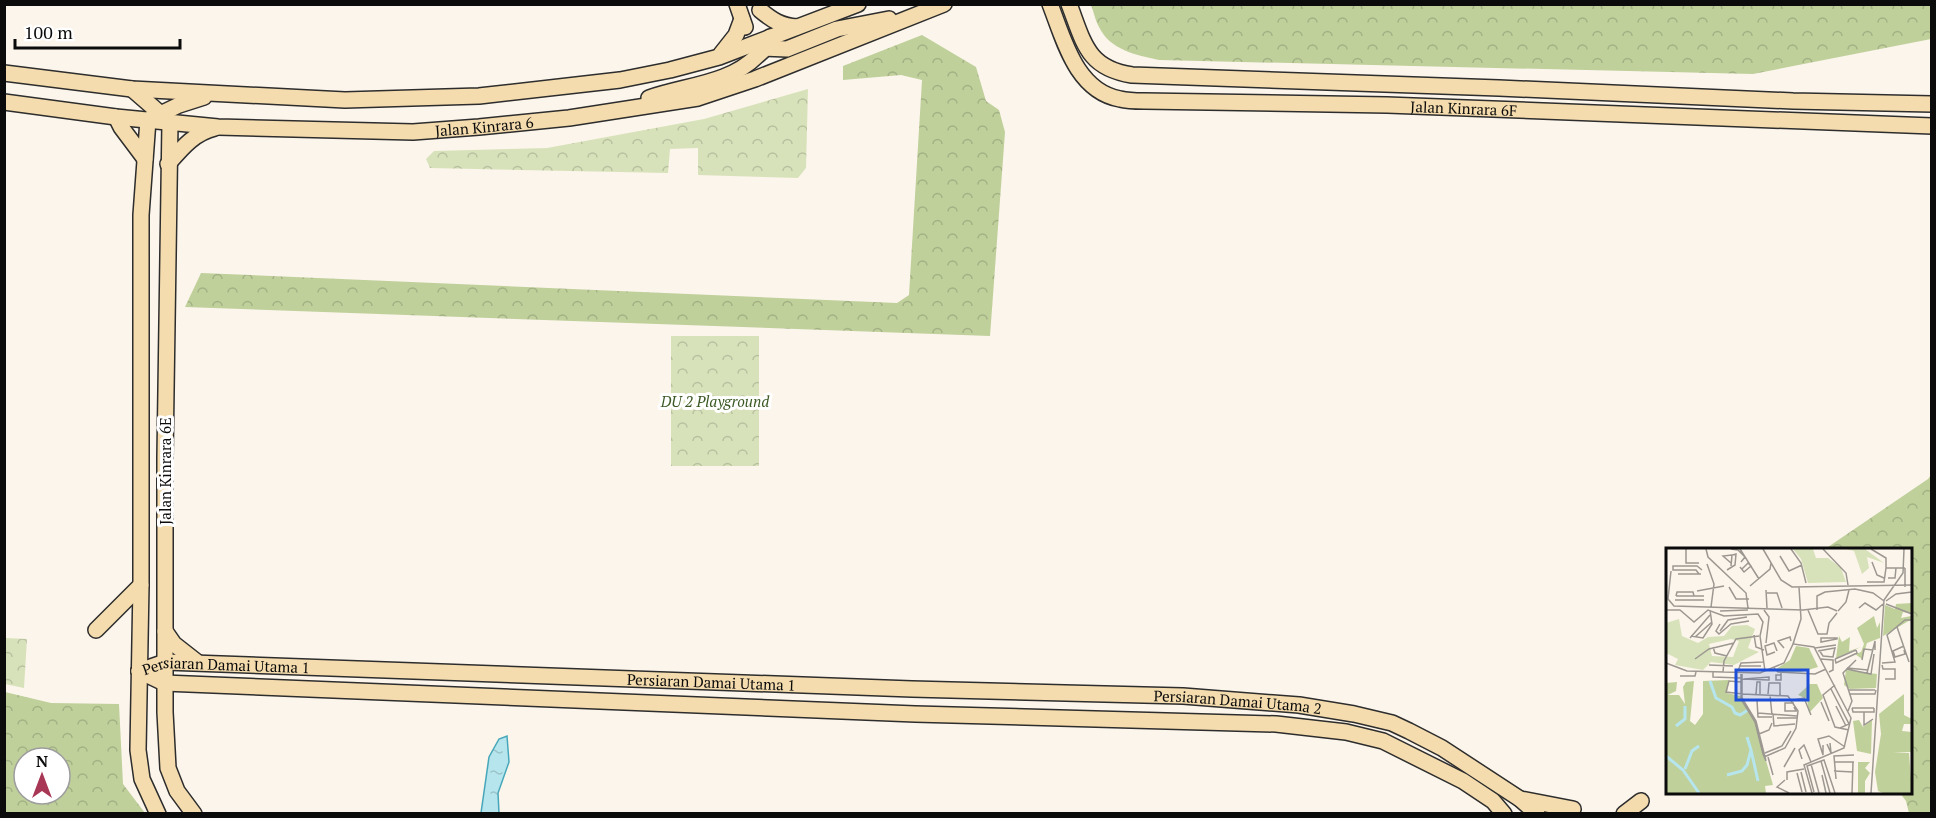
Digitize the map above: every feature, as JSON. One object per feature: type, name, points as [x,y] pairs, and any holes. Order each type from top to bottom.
[{"type":"street","name":"Jalan Kinrara 6","points":[[4,73],[132,89],[345,100],[479,96],[620,80],[670,70],[762,44],[858,4]]},
{"type":"street","name":"Jalan Kinrara 6","points":[[4,102],[116,117],[159,119],[218,127],[413,132],[479,127],[610,112],[698,98],[755,79],[944,4]]},
{"type":"street","name":"Jalan Kinrara 6F","points":[[1050,4],[1072,62],[1098,90],[1118,99],[1509,109],[1932,126]]},
{"type":"street","name":"Jalan Kinrara 6F","points":[[1070,4],[1082,39],[1094,59],[1101,66],[1114,72],[1142,76],[1509,88],[1793,101],[1932,104]]},
{"type":"street","points":[[759,7],[770,19],[783,26],[798,28]]},
{"type":"street","points":[[610,112],[653,96],[723,77],[744,68],[762,44],[759,7]]},
{"type":"street","points":[[739,12],[762,44],[787,49],[837,29],[924,12]]},
{"type":"street","points":[[719,57],[736,35],[739,12]]},
{"type":"street","points":[[1509,88],[1509,109]]},
{"type":"street","points":[[132,89],[159,119],[192,100],[216,93]]},
{"type":"street","points":[[116,117],[145,159]]},
{"type":"street","name":"Jalan Kinrara 6E","points":[[158,813],[142,778],[138,750],[141,585],[141,215],[145,159],[159,119]]},
{"type":"street","name":"Jalan Kinrara 6E","points":[[159,119],[168,164],[165,712],[168,768],[177,791],[194,813]]},
{"type":"street","points":[[168,164],[202,131],[218,127]]},
{"type":"street","points":[[96,630],[141,585]]},
{"type":"street","points":[[165,632],[185,655],[198,663]]},
{"type":"street","name":"Persiaran Damai Utama 1","points":[[139,671],[165,662],[912,689]]},
{"type":"street","name":"Persiaran Damai Utama 1","points":[[139,671],[165,683],[193,685],[915,714]]},
{"type":"street","points":[[165,712],[193,685]]},
{"type":"street","name":"Persiaran Damai Utama 2","points":[[912,689],[1184,696],[1299,705],[1354,714],[1392,723],[1409,730],[1442,748],[1520,799],[1537,813]]},
{"type":"street","name":"Persiaran Damai Utama 2","points":[[915,714],[1276,724],[1346,732],[1383,741],[1441,769],[1493,801],[1504,813]]},
{"type":"street","points":[[1520,799],[1573,809]]},
{"type":"street","points":[[1624,813],[1641,801]]},
{"type":"green space","points":[[1931,4],[1931,39],[1753,74],[1159,60],[1124,50],[1110,41],[1096,22],[1091,5]]},
{"type":"green space","points":[[922,35],[976,67],[986,101],[999,110],[1005,132],[990,336],[185,307],[201,273],[897,303],[909,295],[922,80],[901,75],[843,80],[843,66]]},
{"type":"green space","points":[[808,89],[806,168],[798,178],[698,175],[698,148],[670,149],[668,173],[430,168],[426,159],[434,151],[547,148],[704,119]]},
{"type":"green space","name":"DU 2 Playground","points":[[671,336],[759,336],[759,466],[671,466]]},
{"type":"green space","points":[[1931,475],[1931,813],[1909,813],[1906,801],[1901,794],[1912,794],[1912,548],[1826,548]]},
{"type":"green space","points":[[5,638],[27,639],[24,688],[5,684]]},
{"type":"green space","points":[[5,692],[51,703],[119,704],[123,784],[145,813],[5,813]]},
{"type":"water","points":[[507,736],[509,762],[498,793],[499,813],[481,813],[489,757],[499,739]]}]
